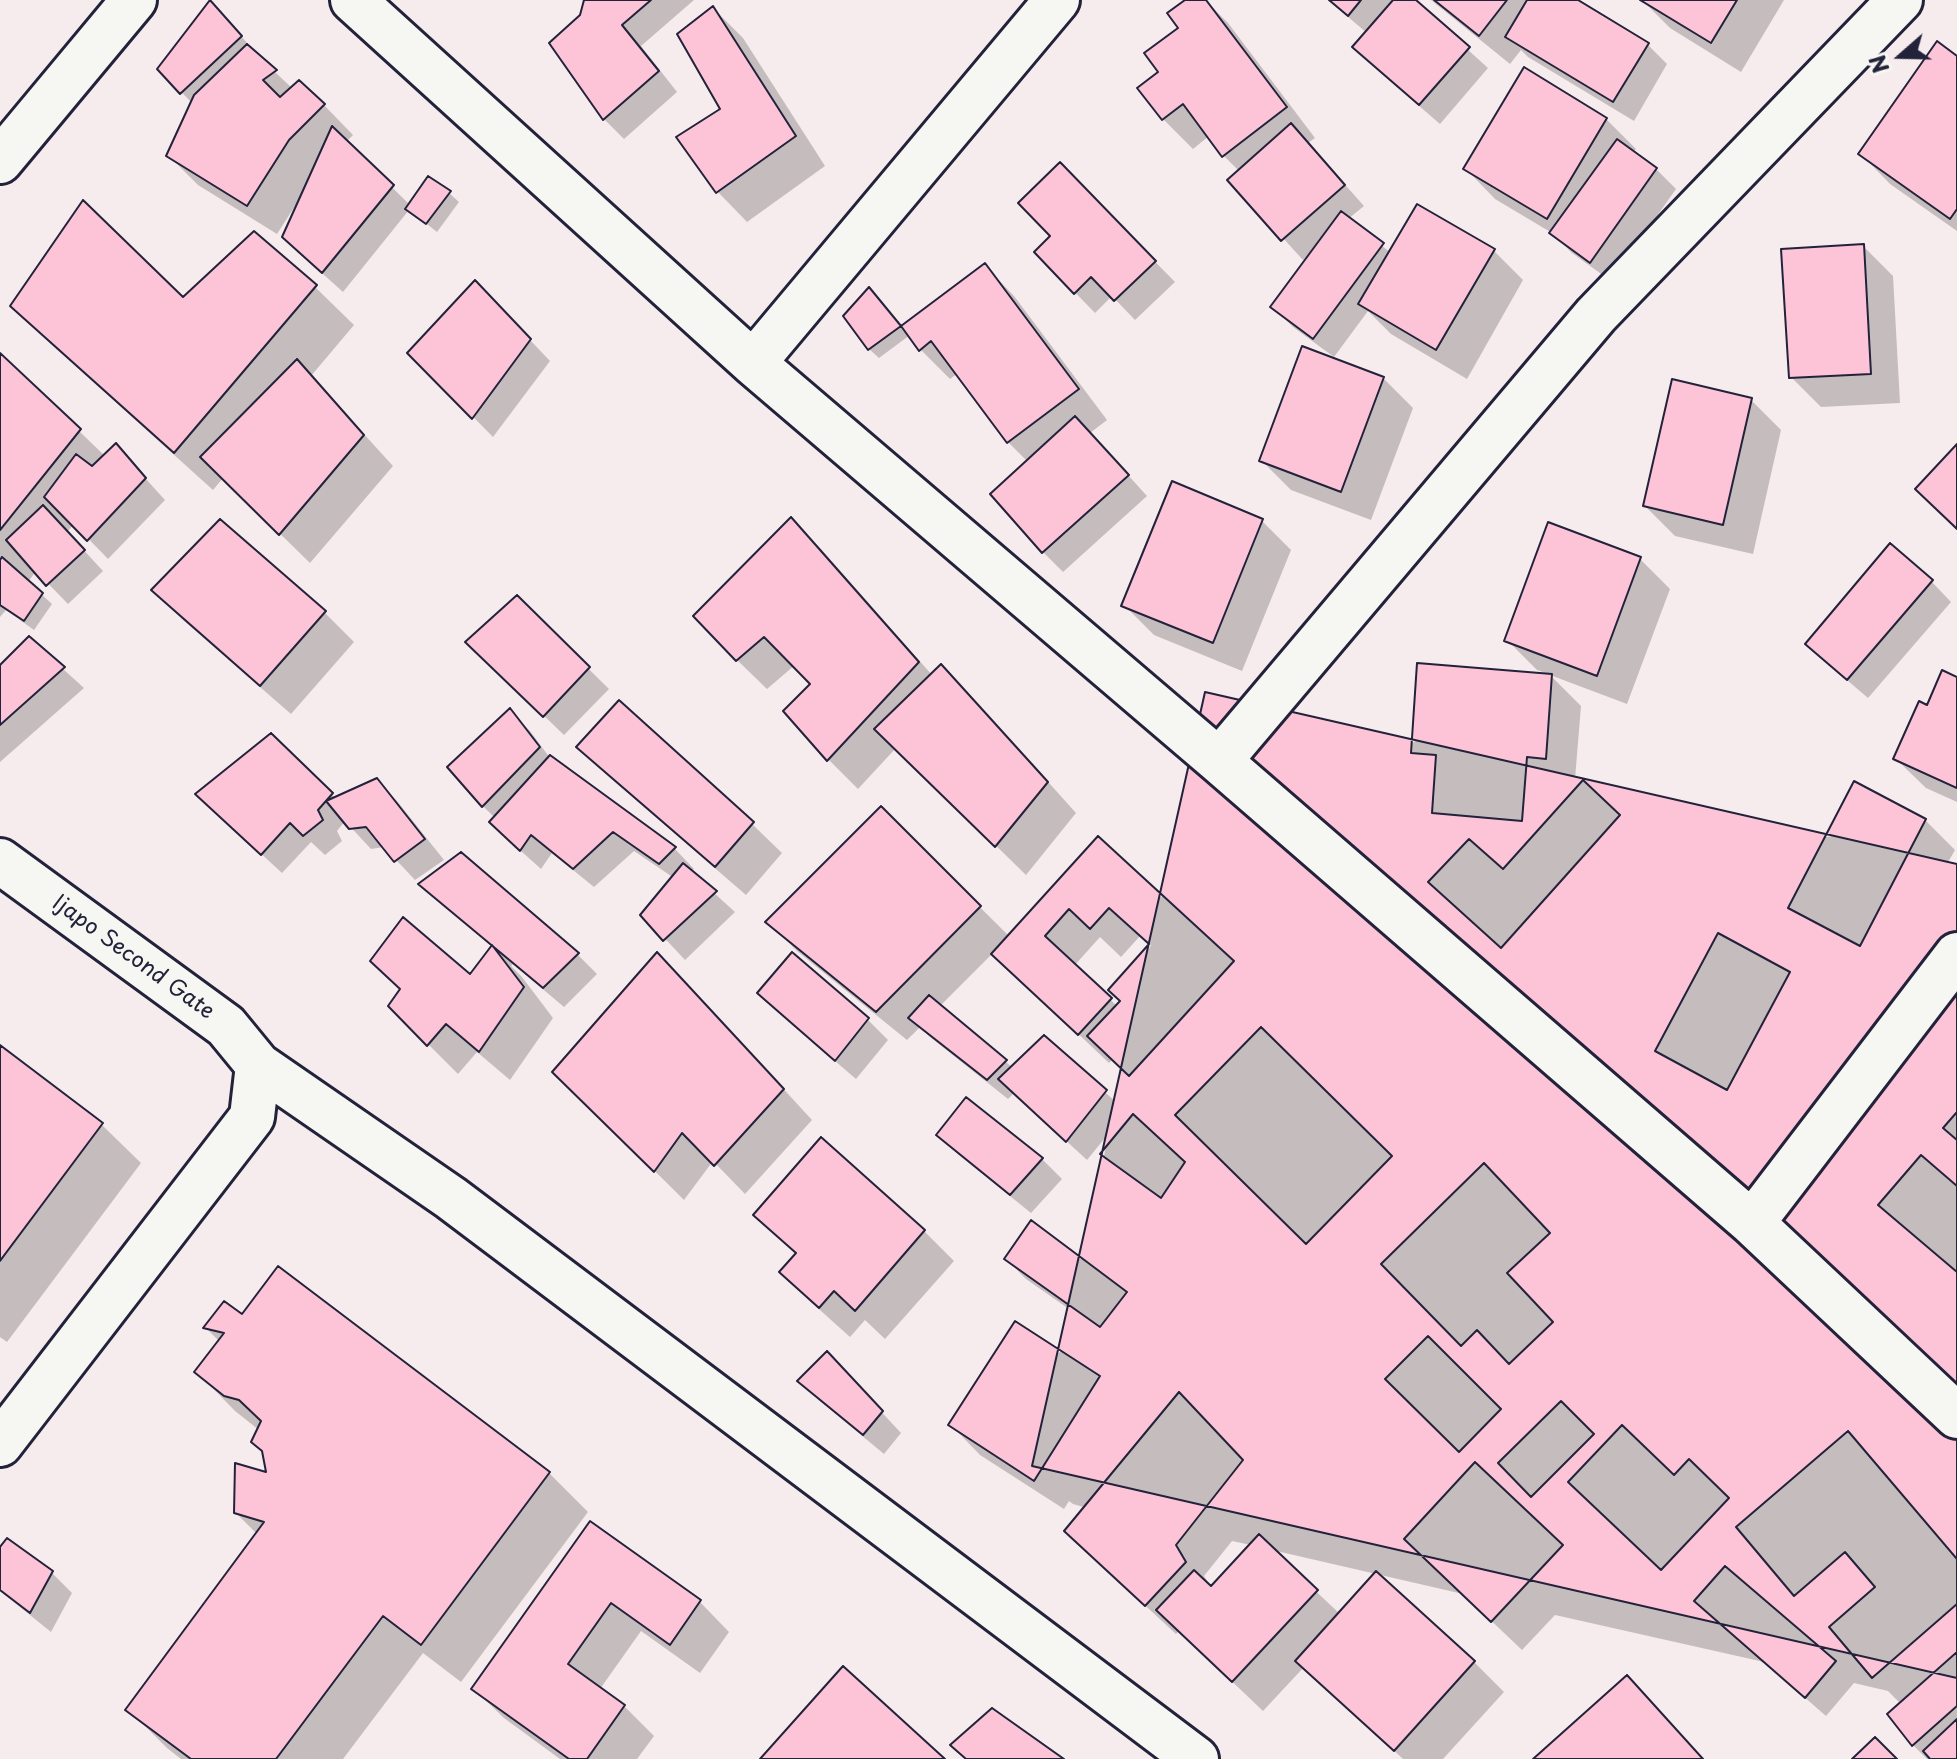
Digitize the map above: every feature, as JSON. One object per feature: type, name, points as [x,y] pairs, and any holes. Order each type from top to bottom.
[{"type":"street","points":[[0,161],[134,0]]},
{"type":"street","points":[[353,0],[753,363],[1752,1223],[1957,1416]]},
{"type":"street","points":[[753,363],[1057,0]]},
{"type":"street","points":[[1219,761],[1596,315],[1900,0]]},
{"type":"street","name":"Ijapo Second Gate","points":[[0,861],[226,1026],[258,1065],[451,1198],[1196,1759]]},
{"type":"street","points":[[1752,1223],[1957,955]]},
{"type":"street","points":[[0,1444],[252,1117],[258,1065]]},
{"type":"building","points":[[210,0],[242,36],[180,94],[157,69]]},
{"type":"building","points":[[584,0],[651,0],[622,25],[659,71],[603,120],[549,43],[580,15]]},
{"type":"building","points":[[1185,0],[1206,0],[1287,107],[1222,157],[1183,104],[1162,120],[1137,88],[1158,72],[1144,53],[1178,28],[1167,13]]},
{"type":"building","points":[[1329,0],[1361,0],[1348,16]]},
{"type":"building","points":[[1393,0],[1416,0],[1470,47],[1419,105],[1352,47]]},
{"type":"building","points":[[1434,0],[1507,0],[1479,36]]},
{"type":"building","points":[[1527,0],[1578,0],[1649,43],[1613,102],[1505,37]]},
{"type":"building","points":[[1640,0],[1737,0],[1711,43]]},
{"type":"building","points":[[713,6],[796,136],[716,193],[676,137],[720,109],[677,34]]},
{"type":"building","points":[[1937,41],[1957,56],[1957,209],[1950,219],[1858,154]]},
{"type":"building","points":[[247,44],[277,70],[263,80],[280,97],[299,80],[325,104],[289,140],[247,206],[166,156],[194,95]]},
{"type":"building","points":[[1524,67],[1607,118],[1547,219],[1463,169]]},
{"type":"building","points":[[1291,123],[1345,185],[1281,241],[1227,180]]},
{"type":"building","points":[[332,126],[394,185],[322,273],[282,237]]},
{"type":"building","points":[[1617,139],[1657,168],[1590,263],[1549,233]]},
{"type":"building","points":[[1060,162],[1156,261],[1114,301],[1091,277],[1074,294],[1034,252],[1050,236],[1018,203]]},
{"type":"building","points":[[428,176],[451,191],[426,224],[405,209]]},
{"type":"building","points":[[83,200],[183,297],[254,231],[317,285],[174,453],[10,306]]},
{"type":"building","points":[[1417,204],[1495,249],[1436,350],[1358,304]]},
{"type":"building","points":[[1341,211],[1384,243],[1313,339],[1270,307]]},
{"type":"building","points":[[1864,244],[1871,374],[1789,378],[1781,249]]},
{"type":"building","points":[[985,263],[1079,389],[1007,443],[931,341],[919,351],[901,326]]},
{"type":"building","points":[[475,280],[531,339],[472,419],[407,353]]},
{"type":"building","points":[[869,287],[901,326],[868,350],[843,316]]},
{"type":"building","points":[[1302,346],[1384,377],[1341,492],[1259,461]]},
{"type":"building","points":[[0,353],[81,429],[0,530]]},
{"type":"building","points":[[297,359],[364,435],[279,535],[200,457]]},
{"type":"building","points":[[1672,379],[1752,398],[1723,525],[1643,506]]},
{"type":"building","points":[[1075,416],[1129,475],[1042,553],[990,494]]},
{"type":"building","points":[[116,443],[146,478],[87,541],[44,497],[76,454],[92,466]]},
{"type":"building","points":[[1957,444],[1957,529],[1915,489]]},
{"type":"building","points":[[1172,481],[1263,519],[1213,643],[1121,606]]},
{"type":"building","points":[[43,505],[85,550],[46,586],[6,540]]},
{"type":"building","points":[[791,517],[919,662],[827,761],[783,711],[810,684],[764,637],[736,661],[693,616]]},
{"type":"building","points":[[220,519],[326,611],[260,686],[151,590]]},
{"type":"building","points":[[1548,522],[1641,557],[1597,676],[1504,641]]},
{"type":"building","points":[[1890,543],[1933,580],[1847,680],[1805,644]]},
{"type":"building","points":[[2,557],[43,593],[24,621],[0,605]]},
{"type":"building","points":[[517,595],[590,667],[543,717],[465,642]]},
{"type":"building","points":[[29,636],[65,667],[0,725],[0,665]]},
{"type":"building","points":[[1417,663],[1552,674],[1546,759],[1527,757],[1522,821],[1432,813],[1436,755],[1411,753]]},
{"type":"building","points":[[941,664],[1048,782],[995,847],[874,729]]},
{"type":"building","points":[[1942,670],[1957,677],[1957,788],[1893,759],[1919,701],[1927,705]]},
{"type":"building","points":[[1205,692],[1957,864],[1957,1678],[1032,1466]]},
{"type":"building","points":[[619,700],[754,822],[715,867],[576,747]]},
{"type":"building","points":[[510,708],[540,747],[482,807],[447,767]]},
{"type":"building","points":[[271,733],[333,793],[318,810],[323,820],[303,836],[290,823],[261,855],[195,794]]},
{"type":"building","points":[[550,755],[676,847],[659,864],[613,832],[573,869],[531,835],[520,851],[489,822]]},
{"type":"building","points":[[377,778],[425,839],[394,862],[366,827],[349,829],[326,801]]},
{"type":"building","points":[[1583,780],[1620,815],[1501,948],[1428,882],[1469,839],[1503,869]]},
{"type":"building","points":[[1854,781],[1926,819],[1860,946],[1788,908]]},
{"type":"building","points":[[881,806],[981,906],[876,1012],[765,922]]},
{"type":"building","points":[[1098,836],[1234,961],[1129,1076],[1087,1036],[1120,1001],[1108,990],[1149,944],[1109,908],[1090,929],[1069,909],[1045,936],[1112,998],[1078,1035],[991,954]]},
{"type":"building","points":[[461,852],[579,953],[543,988],[418,884]]},
{"type":"building","points":[[683,863],[717,891],[663,941],[640,915]]},
{"type":"building","points":[[403,917],[470,974],[492,945],[524,987],[479,1052],[446,1024],[427,1046],[388,1006],[400,989],[370,961]]},
{"type":"building","points":[[1718,933],[1790,972],[1727,1090],[1655,1051]]},
{"type":"building","points":[[657,952],[784,1089],[714,1166],[682,1133],[654,1172],[552,1072]]},
{"type":"building","points":[[792,952],[869,1018],[835,1061],[757,993]]},
{"type":"building","points":[[929,995],[1007,1060],[987,1080],[908,1018]]},
{"type":"building","points":[[1261,1027],[1392,1156],[1306,1244],[1175,1115]]},
{"type":"building","points":[[1044,1035],[1107,1090],[1066,1142],[998,1079]]},
{"type":"building","points":[[0,1045],[103,1123],[0,1261]]},
{"type":"building","points":[[966,1097],[1043,1158],[1010,1195],[936,1135]]},
{"type":"building","points":[[1957,1112],[1957,1140],[1943,1128]]},
{"type":"building","points":[[1133,1114],[1185,1162],[1161,1198],[1100,1154]]},
{"type":"building","points":[[821,1137],[925,1230],[855,1311],[834,1291],[819,1308],[779,1272],[796,1253],[753,1215]]},
{"type":"building","points":[[1921,1155],[1957,1186],[1957,1272],[1878,1205]]},
{"type":"building","points":[[1484,1163],[1550,1233],[1507,1273],[1553,1322],[1509,1364],[1477,1330],[1461,1346],[1381,1264]]},
{"type":"building","points":[[1031,1220],[1127,1292],[1100,1327],[1004,1259]]},
{"type":"building","points":[[278,1266],[550,1472],[421,1645],[383,1616],[276,1759],[191,1759],[125,1710],[264,1522],[234,1513],[235,1463],[266,1472],[262,1451],[251,1442],[261,1421],[239,1400],[224,1396],[194,1372],[224,1333],[203,1328],[224,1301],[242,1314]]},
{"type":"building","points":[[1015,1321],[1100,1376],[1034,1481],[948,1425]]},
{"type":"building","points":[[1428,1336],[1501,1409],[1459,1452],[1385,1379]]},
{"type":"building","points":[[827,1351],[883,1411],[863,1435],[797,1381]]},
{"type":"building","points":[[1179,1392],[1243,1460],[1176,1545],[1186,1562],[1145,1606],[1064,1531]]},
{"type":"building","points":[[1561,1401],[1594,1434],[1531,1497],[1498,1463]]},
{"type":"building","points":[[1622,1425],[1674,1475],[1689,1459],[1729,1498],[1661,1570],[1568,1482]]},
{"type":"building","points":[[1848,1431],[1957,1559],[1957,1604],[1872,1678],[1829,1627],[1875,1587],[1845,1552],[1794,1596],[1736,1527]]},
{"type":"building","points":[[1475,1462],[1563,1545],[1491,1622],[1404,1539]]},
{"type":"building","points":[[590,1521],[701,1600],[670,1645],[611,1603],[568,1664],[625,1705],[587,1759],[569,1759],[471,1689]]},
{"type":"building","points":[[1259,1534],[1318,1590],[1232,1682],[1156,1610],[1194,1570],[1211,1586]]},
{"type":"building","points":[[7,1538],[53,1571],[30,1613],[0,1590],[0,1547]]},
{"type":"building","points":[[1725,1566],[1836,1661],[1805,1698],[1694,1601]]},
{"type":"building","points":[[1376,1571],[1475,1661],[1394,1751],[1295,1661]]},
{"type":"building","points":[[1957,1652],[1957,1706],[1912,1746],[1887,1714]]},
{"type":"building","points":[[843,1666],[945,1759],[760,1759]]},
{"type":"building","points":[[1627,1675],[1703,1759],[1533,1759]]},
{"type":"building","points":[[992,1708],[1064,1759],[966,1759],[950,1745]]},
{"type":"building","points":[[1957,1719],[1957,1759],[1930,1759],[1923,1751]]},
{"type":"building","points":[[1875,1737],[1897,1759],[1852,1759]]}]
